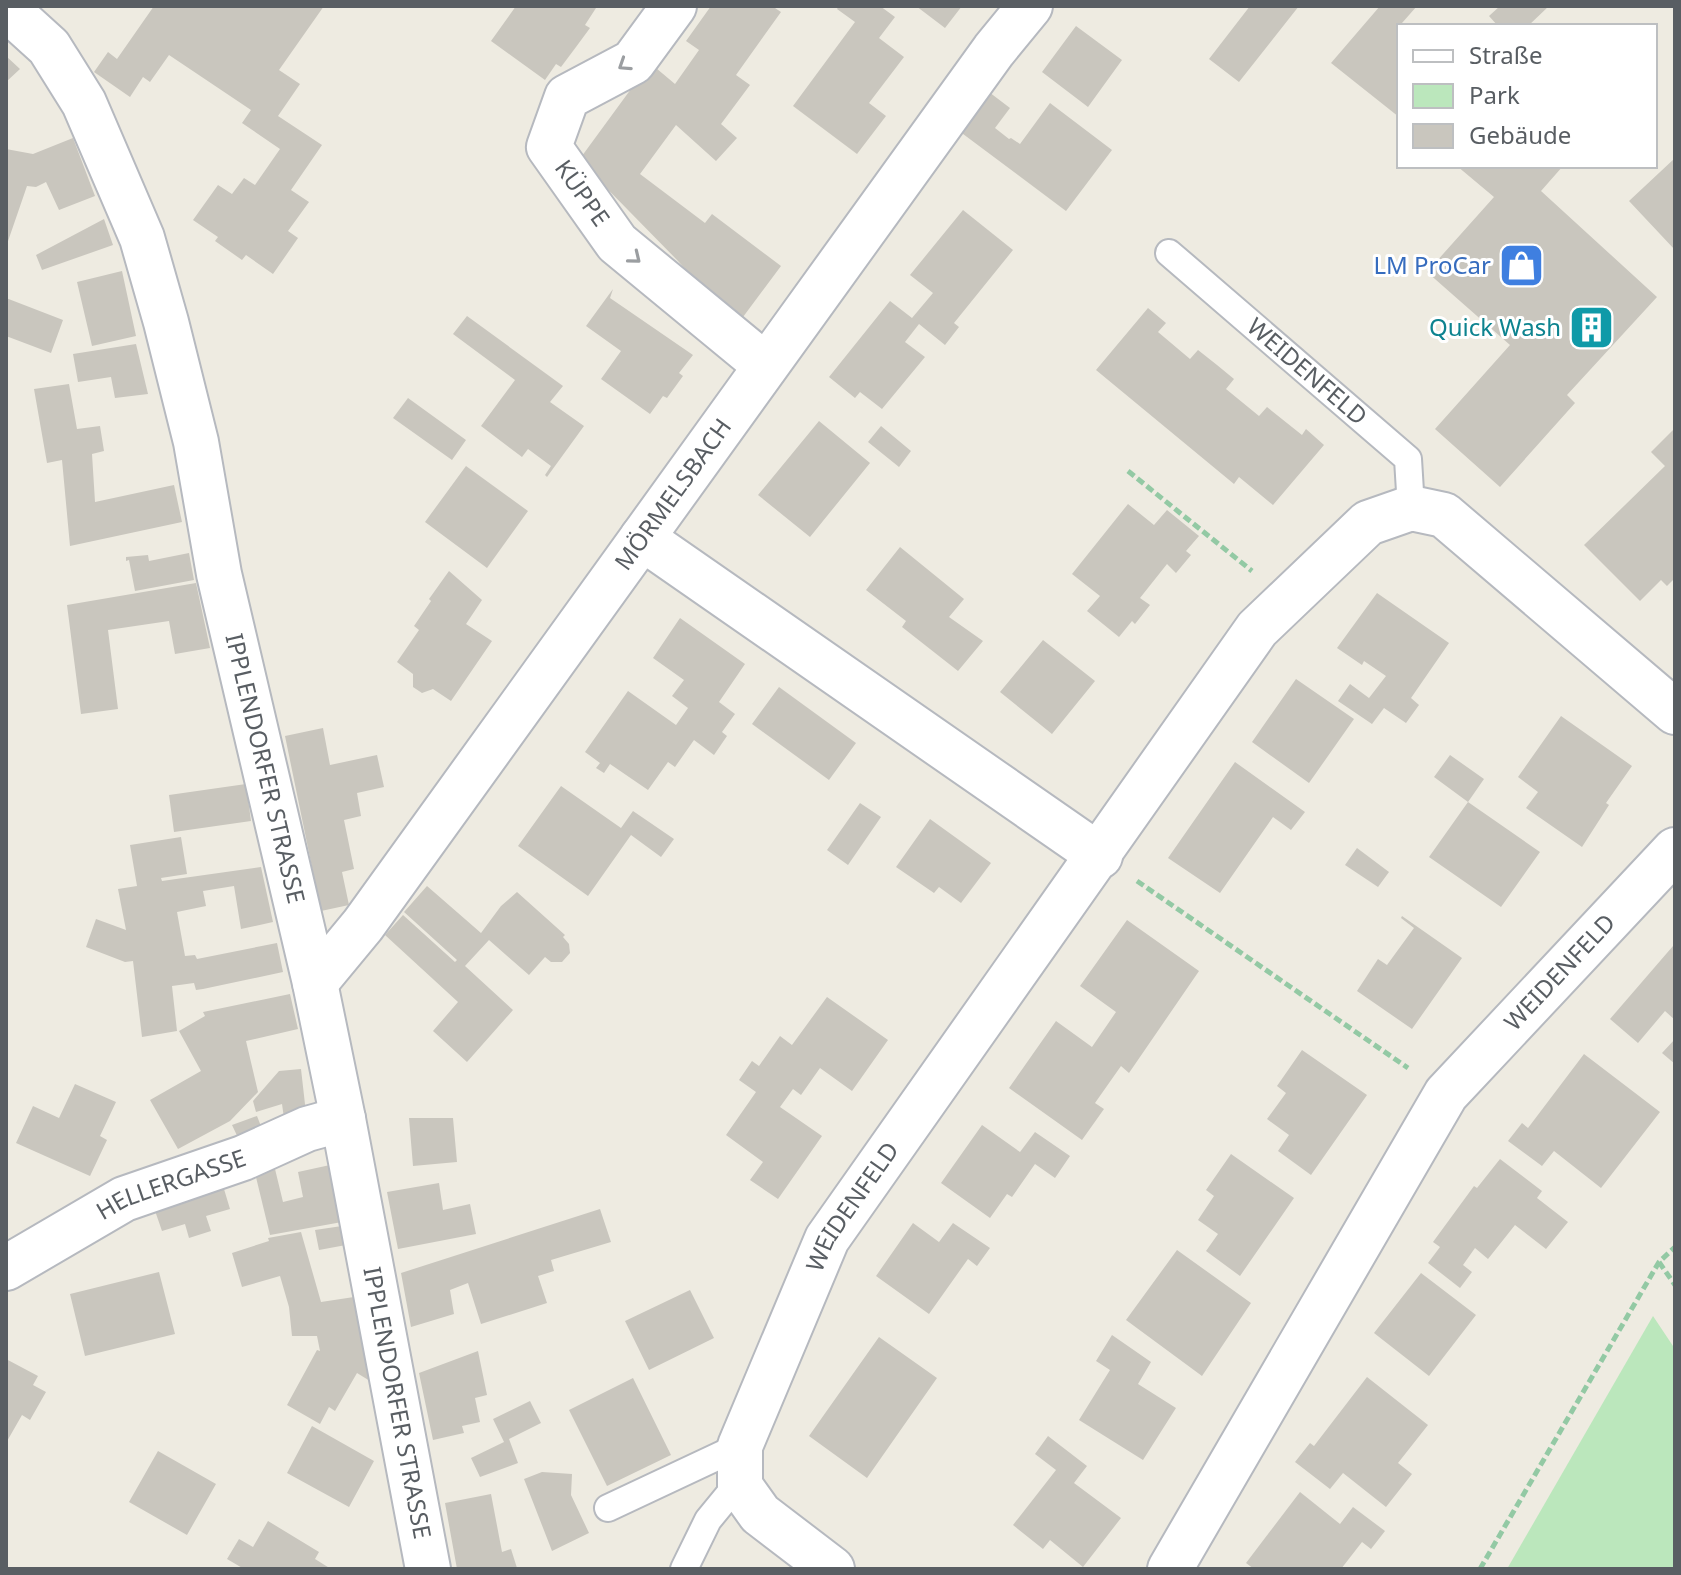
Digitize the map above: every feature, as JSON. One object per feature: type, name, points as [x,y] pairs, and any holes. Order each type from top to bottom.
[{"type":"street","name":"KÜPPE","points":[[674,6],[633,62],[567,97],[549,147],[617,243],[765,365]]},
{"type":"street","name":"MÖRMELSBACH","points":[[315,983],[363,925],[765,365],[994,50],[1030,6]]},
{"type":"street","name":"IPPLENDORFER STRASSE","points":[[6,8],[49,47],[84,103],[142,238],[196,442],[219,574],[315,983],[428,1569]]},
{"type":"street","name":"WEIDENFELD","points":[[740,1464],[827,1239],[1100,856],[1257,629],[1368,523],[1411,508]]},
{"type":"street","points":[[1411,508],[1444,515],[1675,712]]},
{"type":"street","points":[[642,538],[1100,856]]},
{"type":"street","name":"WEIDENFELD","points":[[1170,1569],[1446,1094],[1675,850]]},
{"type":"street","name":"HELLERGASSE","points":[[6,1268],[124,1199],[243,1158],[307,1129],[343,1119]]},
{"type":"street","points":[[740,1464],[740,1486],[760,1514],[832,1569]]},
{"type":"lane","name":"WEIDENFELD","points":[[1169,253],[1408,459],[1411,508]]},
{"type":"lane","points":[[608,1508],[740,1464]]},
{"type":"lane","points":[[684,1569],[740,1464]]},
{"type":"path","points":[[1128,471],[1260,578],[1284,604]]},
{"type":"path","points":[[1100,856],[1446,1094]]},
{"type":"path","points":[[1480,1569],[1659,1262],[1675,1247]]},
{"type":"path","points":[[1659,1262],[1675,1285]]},
{"type":"green space","points":[[1653,1316],[1675,1349],[1675,1569],[1507,1569]]},
{"type":"building","points":[[154,6],[324,6],[279,70],[300,84],[278,116],[322,145],[291,190],[309,202],[288,231],[298,238],[273,274],[246,255],[242,260],[215,241],[218,237],[193,220],[218,185],[232,194],[244,178],[255,185],[280,149],[242,123],[251,110],[169,55],[150,82],[143,77],[130,97],[94,72],[108,52],[117,59]]},
{"type":"building","points":[[516,6],[596,8],[585,25],[590,28],[561,67],[556,64],[545,80],[491,41]]},
{"type":"building","points":[[711,6],[772,6],[781,12],[736,75],[750,85],[721,124],[737,138],[716,161],[676,125],[640,174],[705,223],[712,214],[781,266],[743,317],[685,274],[687,271],[678,261],[579,160],[650,63],[675,84],[699,50],[686,41]]},
{"type":"building","points":[[839,6],[880,6],[895,17],[879,38],[904,57],[869,103],[886,116],[857,154],[793,106],[855,22],[837,9]]},
{"type":"building","points":[[916,6],[962,6],[945,28]]},
{"type":"building","points":[[1250,6],[1299,6],[1239,82],[1209,59]]},
{"type":"building","points":[[1380,6],[1417,6],[1403,24],[1397,24],[1397,115],[1331,63]]},
{"type":"building","points":[[1500,6],[1549,6],[1530,24],[1496,24],[1489,16]]},
{"type":"building","points":[[1076,26],[1122,60],[1088,107],[1042,72]]},
{"type":"building","points":[[6,56],[20,69],[6,82]]},
{"type":"building","points":[[985,89],[1010,108],[995,128],[1009,139],[1020,144],[1050,103],[1112,150],[1066,211],[955,128]]},
{"type":"building","points":[[73,138],[95,196],[59,210],[46,182],[36,187],[27,186],[6,247],[6,149],[33,154]]},
{"type":"building","points":[[1675,158],[1675,250],[1629,201]]},
{"type":"building","points":[[1459,168],[1561,168],[1541,191],[1657,297],[1567,395],[1575,403],[1500,487],[1435,429],[1510,345],[1427,272],[1494,197]]},
{"type":"building","points":[[963,210],[1013,250],[954,323],[959,327],[945,345],[919,324],[905,342],[925,357],[882,409],[860,392],[855,398],[829,377],[890,301],[912,318],[933,293],[910,275]]},
{"type":"building","points":[[104,219],[113,245],[42,270],[36,255]]},
{"type":"building","points":[[122,271],[136,336],[92,346],[77,282]]},
{"type":"building","points":[[613,289],[610,298],[693,355],[679,373],[683,376],[667,398],[663,396],[650,414],[601,379],[621,351],[586,326]]},
{"type":"building","points":[[6,298],[63,320],[51,353],[6,336]]},
{"type":"building","points":[[1148,308],[1166,323],[1158,332],[1190,359],[1198,350],[1234,379],[1226,389],[1259,416],[1267,407],[1302,435],[1306,429],[1324,445],[1273,505],[1239,477],[1234,484],[1096,370]]},
{"type":"building","points":[[467,316],[563,386],[550,402],[584,426],[547,477],[545,475],[551,466],[528,449],[522,457],[481,426],[515,380],[453,334]]},
{"type":"building","points":[[136,344],[148,394],[115,398],[111,377],[78,382],[73,354]]},
{"type":"building","points":[[69,384],[77,429],[100,426],[104,451],[92,454],[95,502],[174,485],[182,522],[70,546],[62,460],[47,463],[34,389]]},
{"type":"building","points":[[408,398],[466,440],[452,460],[393,418]]},
{"type":"building","points":[[819,421],[870,463],[810,537],[758,495]]},
{"type":"building","points":[[881,426],[911,451],[899,467],[868,442]]},
{"type":"building","points":[[1675,428],[1675,578],[1667,586],[1661,580],[1640,601],[1584,545],[1665,466],[1651,452]]},
{"type":"building","points":[[466,466],[528,511],[487,568],[425,522]]},
{"type":"building","points":[[1128,504],[1154,525],[1167,510],[1199,536],[1186,551],[1191,555],[1176,573],[1167,564],[1140,598],[1150,605],[1135,624],[1132,621],[1119,637],[1087,611],[1100,596],[1072,574]]},
{"type":"building","points":[[900,547],[964,599],[949,617],[983,641],[958,671],[902,627],[906,621],[866,590]]},
{"type":"building","points":[[189,553],[194,580],[135,591],[126,557],[148,555],[149,561]]},
{"type":"building","points":[[449,571],[482,600],[466,624],[492,641],[451,701],[433,689],[422,693],[413,687],[413,674],[397,662],[419,630],[414,626],[431,601],[429,599]]},
{"type":"building","points":[[196,583],[210,648],[175,654],[169,621],[108,630],[118,709],[81,714],[67,605]]},
{"type":"building","points":[[1377,593],[1449,643],[1411,698],[1419,705],[1406,723],[1384,708],[1372,724],[1338,701],[1350,684],[1369,698],[1386,676],[1337,648]]},
{"type":"building","points":[[680,618],[745,664],[719,702],[735,714],[722,732],[727,736],[714,755],[694,740],[675,767],[668,762],[648,790],[610,764],[604,773],[596,768],[600,763],[585,752],[628,691],[676,725],[688,708],[672,696],[684,680],[653,658]]},
{"type":"building","points":[[1043,640],[1095,681],[1052,734],[1000,692]]},
{"type":"building","points":[[1296,679],[1354,719],[1309,783],[1252,742]]},
{"type":"building","points":[[779,687],[856,743],[829,780],[752,724]]},
{"type":"building","points":[[1561,716],[1632,766],[1606,803],[1609,805],[1582,847],[1526,808],[1538,792],[1518,777]]},
{"type":"building","points":[[323,728],[330,765],[377,755],[384,787],[357,793],[361,816],[344,820],[354,869],[342,872],[349,905],[321,911],[285,736]]},
{"type":"building","points":[[1450,755],[1484,779],[1468,802],[1434,777]]},
{"type":"building","points":[[1235,762],[1305,812],[1291,830],[1273,817],[1220,893],[1168,858]]},
{"type":"building","points":[[246,784],[251,821],[174,832],[169,795]]},
{"type":"building","points":[[561,786],[621,828],[633,811],[674,839],[661,857],[631,835],[588,896],[518,846]]},
{"type":"building","points":[[1468,802],[1540,852],[1501,907],[1429,857]]},
{"type":"building","points":[[860,803],[881,817],[848,865],[827,850]]},
{"type":"building","points":[[930,819],[991,863],[961,903],[939,887],[934,893],[896,867]]},
{"type":"building","points":[[181,837],[187,874],[161,878],[162,881],[261,867],[273,922],[241,929],[234,886],[203,891],[206,906],[177,912],[185,956],[195,955],[197,959],[277,943],[283,972],[196,990],[194,983],[172,986],[177,1031],[142,1037],[133,961],[125,962],[86,947],[96,919],[126,930],[118,889],[137,886],[130,845]]},
{"type":"building","points":[[1357,848],[1389,872],[1378,887],[1345,865]]},
{"type":"building","points":[[427,886],[481,933],[501,906],[517,892],[565,935],[563,937],[569,944],[570,953],[562,962],[551,962],[545,957],[529,975],[489,940],[465,966],[513,1010],[467,1062],[433,1031],[458,1002],[385,935],[403,915],[455,962],[457,960],[404,912]]},
{"type":"building","points":[[1402,916],[1462,958],[1412,1029],[1357,991],[1378,959],[1387,965],[1414,928]]},
{"type":"building","points":[[1127,920],[1199,971],[1129,1073],[1121,1066],[1095,1103],[1104,1109],[1082,1140],[1009,1088],[1056,1021],[1092,1047],[1116,1012],[1080,986]]},
{"type":"building","points":[[1673,946],[1675,1020],[1665,1011],[1638,1043],[1610,1019]]},
{"type":"building","points":[[290,994],[298,1029],[246,1041],[258,1092],[230,1121],[178,1149],[150,1100],[201,1071],[179,1031],[205,1016],[203,1012]]},
{"type":"building","points":[[827,997],[888,1040],[852,1091],[820,1068],[801,1095],[793,1089],[780,1107],[822,1136],[778,1199],[750,1180],[763,1162],[726,1135],[756,1092],[739,1080],[752,1061],[759,1066],[780,1036],[792,1045]]},
{"type":"building","points":[[1675,1039],[1675,1064],[1662,1053]]},
{"type":"building","points":[[1302,1050],[1367,1095],[1311,1175],[1278,1151],[1289,1135],[1267,1119],[1286,1093],[1277,1086]]},
{"type":"building","points":[[1584,1054],[1660,1112],[1601,1188],[1554,1151],[1542,1166],[1508,1141],[1522,1123],[1528,1128]]},
{"type":"building","points":[[301,1069],[306,1113],[285,1125],[282,1104],[256,1112],[253,1101],[279,1071]]},
{"type":"building","points":[[75,1084],[116,1102],[100,1136],[107,1140],[90,1176],[16,1143],[33,1106],[59,1118]]},
{"type":"building","points":[[257,1116],[264,1134],[241,1144],[232,1125]]},
{"type":"building","points":[[409,1118],[453,1118],[457,1162],[413,1166]]},
{"type":"building","points":[[982,1125],[1020,1152],[1035,1132],[1070,1156],[1055,1178],[1035,1164],[1012,1197],[1007,1194],[990,1218],[941,1183]]},
{"type":"building","points":[[1231,1154],[1294,1198],[1240,1276],[1206,1251],[1218,1234],[1198,1220],[1214,1196],[1206,1190]]},
{"type":"building","points":[[1500,1159],[1542,1191],[1537,1198],[1568,1222],[1546,1249],[1515,1225],[1488,1259],[1475,1248],[1463,1265],[1472,1272],[1460,1288],[1428,1263],[1440,1247],[1433,1242],[1474,1186],[1477,1188]]},
{"type":"building","points":[[330,1165],[342,1222],[270,1235],[255,1173],[275,1169],[283,1202],[303,1197],[298,1172]]},
{"type":"building","points":[[221,1179],[230,1209],[206,1216],[211,1231],[189,1238],[185,1224],[162,1231],[153,1205]]},
{"type":"building","points":[[439,1183],[443,1210],[470,1204],[476,1234],[398,1249],[387,1192]]},
{"type":"building","points":[[600,1209],[611,1242],[551,1260],[554,1271],[538,1276],[547,1303],[481,1324],[468,1283],[450,1290],[454,1314],[411,1327],[401,1273]]},
{"type":"building","points":[[913,1223],[939,1242],[953,1223],[990,1248],[977,1266],[968,1259],[929,1314],[876,1276]]},
{"type":"building","points":[[342,1226],[346,1245],[319,1250],[315,1230]]},
{"type":"building","points":[[301,1232],[321,1302],[354,1297],[370,1381],[357,1373],[335,1411],[329,1407],[320,1424],[287,1405],[317,1350],[320,1351],[317,1336],[292,1336],[289,1307],[280,1276],[242,1287],[232,1253],[269,1241],[268,1238]]},
{"type":"building","points":[[1177,1250],[1251,1303],[1202,1376],[1126,1320]]},
{"type":"building","points":[[159,1272],[175,1334],[85,1356],[70,1294]]},
{"type":"building","points":[[1421,1273],[1476,1315],[1429,1376],[1374,1333]]},
{"type":"building","points":[[690,1290],[714,1338],[649,1370],[625,1321]]},
{"type":"building","points":[[1112,1335],[1151,1362],[1138,1384],[1176,1408],[1143,1460],[1079,1420],[1110,1370],[1096,1361]]},
{"type":"building","points":[[879,1337],[937,1378],[867,1478],[809,1436]]},
{"type":"building","points":[[478,1351],[487,1395],[475,1398],[480,1422],[462,1426],[464,1433],[433,1440],[419,1373]]},
{"type":"building","points":[[6,1359],[38,1376],[33,1385],[46,1392],[30,1420],[22,1415],[6,1443]]},
{"type":"building","points":[[1367,1377],[1428,1425],[1398,1463],[1412,1474],[1386,1507],[1343,1473],[1330,1489],[1295,1462],[1310,1443],[1314,1446]]},
{"type":"building","points":[[633,1378],[671,1455],[607,1486],[569,1410]]},
{"type":"building","points":[[530,1401],[541,1423],[509,1439],[518,1463],[480,1477],[471,1458],[504,1442],[493,1419]]},
{"type":"building","points":[[312,1426],[374,1461],[349,1507],[287,1473]]},
{"type":"building","points":[[1048,1436],[1087,1466],[1074,1483],[1121,1518],[1083,1567],[1050,1540],[1043,1549],[1013,1525],[1056,1470],[1035,1454]]},
{"type":"building","points":[[158,1451],[216,1484],[187,1535],[129,1502]]},
{"type":"building","points":[[542,1472],[572,1474],[571,1495],[589,1533],[552,1551],[524,1479]]},
{"type":"building","points":[[1300,1492],[1340,1524],[1353,1507],[1385,1531],[1371,1549],[1362,1542],[1341,1569],[1254,1569],[1246,1563]]},
{"type":"building","points":[[491,1494],[502,1552],[511,1549],[517,1568],[457,1569],[445,1503]]},
{"type":"building","points":[[268,1521],[319,1552],[315,1559],[331,1569],[244,1569],[227,1559],[239,1539],[253,1547]]},
{"type":"place","name":"LM ProCar","points":[[1522,266]]},
{"type":"place","name":"Quick Wash","points":[[1592,328]]}]
